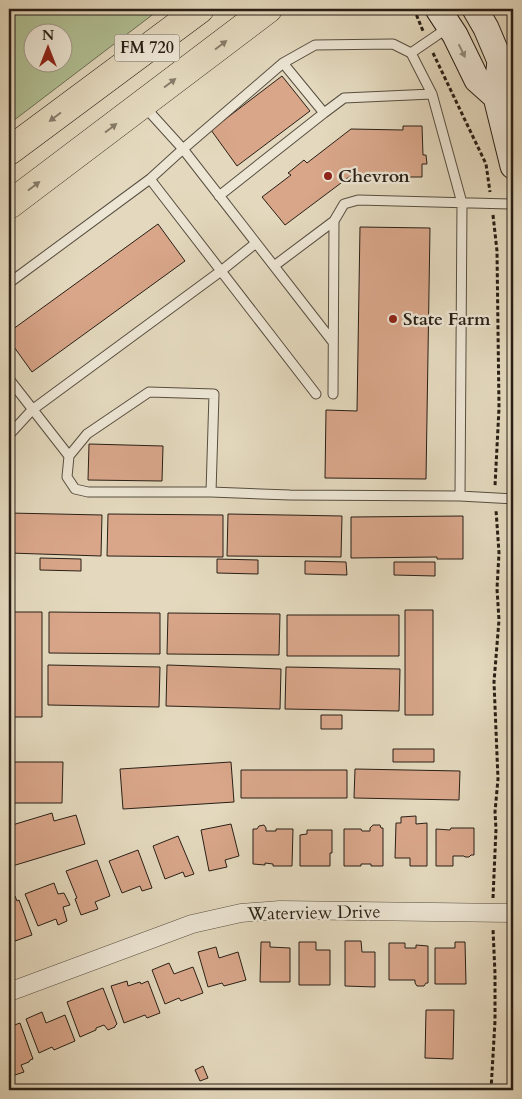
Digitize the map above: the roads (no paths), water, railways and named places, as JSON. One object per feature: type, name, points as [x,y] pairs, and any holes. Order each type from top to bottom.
[{"type":"main road","name":"FM 720","points":[[9,152],[200,9]]},
{"type":"main road","name":"FM 720","points":[[9,205],[268,9]]},
{"type":"street","points":[[474,9],[486,28],[500,61],[501,108],[513,166]]},
{"type":"street","points":[[444,18],[477,80],[501,108]]},
{"type":"street","name":"Waterview Drive","points":[[9,992],[192,924],[241,913],[280,910],[513,913]]},
{"type":"lane","points":[[411,53],[428,41],[444,18]]},
{"type":"lane","points":[[9,283],[150,179],[283,63],[315,45],[393,44],[411,53],[432,94],[462,203],[460,496]]},
{"type":"lane","points":[[283,63],[324,113]]},
{"type":"lane","points":[[220,196],[344,98],[432,94]]},
{"type":"lane","points":[[142,104],[183,149],[333,342]]},
{"type":"lane","points":[[150,179],[316,394]]},
{"type":"lane","points":[[274,266],[334,221],[344,204],[358,200],[513,204]]},
{"type":"lane","points":[[333,394],[334,221]]},
{"type":"lane","points":[[9,435],[32,410],[221,271],[256,243]]},
{"type":"lane","points":[[9,379],[69,456]]},
{"type":"lane","points":[[211,492],[214,394],[149,392],[87,434],[69,456],[67,477],[75,489],[88,492],[211,492],[290,496],[460,496],[513,499]]},
{"type":"place","name":"Chevron","points":[[328,176]]},
{"type":"place","name":"State Farm","points":[[393,319]]}]
